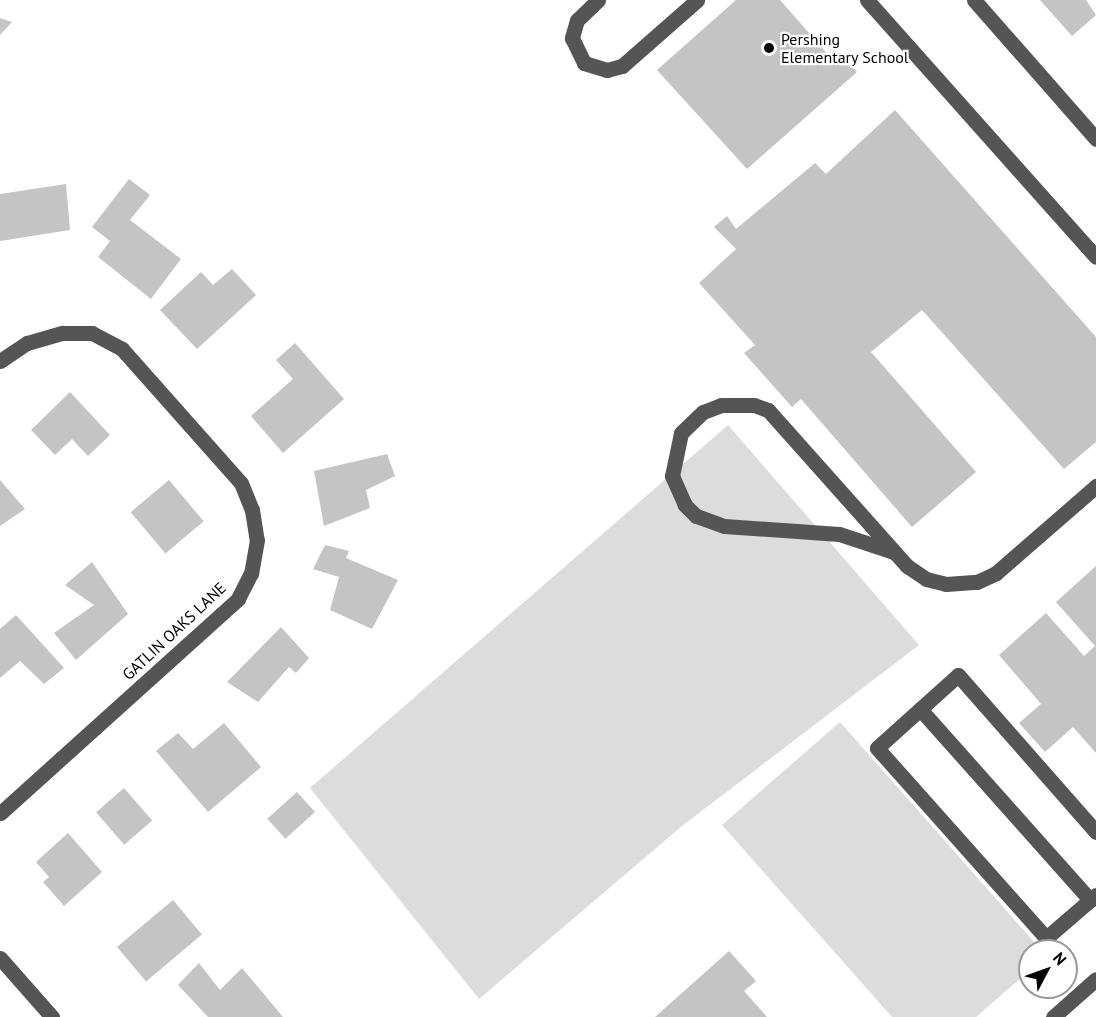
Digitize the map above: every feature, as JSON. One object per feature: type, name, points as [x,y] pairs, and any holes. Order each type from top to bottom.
[{"type":"street","points":[[598,0],[577,20],[572,38],[584,63],[606,70],[622,66],[697,0]]},
{"type":"street","points":[[867,0],[1096,257]]},
{"type":"street","points":[[974,0],[1096,139]]},
{"type":"street","name":"GATLIN OAKS LANE","points":[[0,361],[27,343],[63,333],[93,333],[122,349],[241,483],[252,510],[257,540],[251,573],[238,599],[0,813]]},
{"type":"street","points":[[894,552],[839,534],[724,526],[696,516],[681,498],[672,476],[674,447],[681,433],[703,412],[721,405],[754,405],[768,410],[894,552],[926,579],[955,585],[977,582],[1007,566],[1096,486]]},
{"type":"street","points":[[920,709],[1093,897],[1046,938],[877,748],[957,675],[1096,832]]},
{"type":"street","points":[[0,958],[52,1017]]},
{"type":"street","points":[[1053,1017],[1096,979]]},
{"type":"shaded area","points":[[728,425],[919,645],[682,826],[479,999],[310,788]]},
{"type":"shaded area","points":[[840,722],[1031,939],[1018,939],[1018,980],[976,1017],[892,1017],[722,825]]},
{"type":"building","points":[[736,0],[780,0],[832,59],[840,52],[857,72],[747,169],[657,70]]},
{"type":"building","points":[[1040,0],[1086,0],[1096,15],[1072,36]]},
{"type":"building","points":[[0,18],[12,22],[0,35]]},
{"type":"building","points":[[895,110],[1096,337],[1096,442],[1064,469],[922,310],[871,352],[976,472],[912,527],[801,399],[792,407],[744,353],[755,345],[699,283],[736,249],[714,227],[727,216],[736,229],[815,163],[826,174]]},
{"type":"building","points":[[129,179],[150,195],[130,220],[181,259],[151,299],[98,257],[110,241],[92,227]]},
{"type":"building","points":[[66,184],[70,230],[0,241],[0,194]]},
{"type":"building","points":[[232,269],[256,295],[197,349],[160,310],[201,272],[213,285]]},
{"type":"building","points":[[295,343],[344,399],[283,453],[251,416],[293,379],[276,360]]},
{"type":"building","points":[[70,392],[110,435],[88,456],[72,439],[55,455],[31,430]]},
{"type":"building","points":[[387,454],[395,476],[366,490],[370,508],[324,526],[314,471]]},
{"type":"building","points":[[0,480],[25,509],[0,526]]},
{"type":"building","points":[[169,480],[204,521],[165,554],[131,512]]},
{"type":"building","points":[[325,545],[349,551],[346,558],[398,580],[372,629],[330,610],[339,577],[313,569]]},
{"type":"building","points":[[92,562],[128,614],[76,660],[54,633],[94,605],[65,585]]},
{"type":"building","points":[[1096,566],[1096,753],[1073,727],[1045,752],[1019,723],[1041,704],[999,655],[1046,613],[1084,656],[1095,646],[1056,602]]},
{"type":"building","points":[[16,615],[64,668],[44,684],[20,661],[0,678],[0,629]]},
{"type":"building","points":[[281,627],[309,658],[296,673],[289,667],[258,702],[227,682]]},
{"type":"building","points":[[224,723],[261,767],[208,812],[156,751],[178,733],[193,749]]},
{"type":"building","points":[[124,788],[152,820],[124,845],[96,812]]},
{"type":"building","points":[[297,792],[315,812],[285,839],[267,819]]},
{"type":"building","points":[[68,833],[102,872],[64,906],[43,882],[49,877],[36,862]]},
{"type":"building","points":[[173,900],[202,934],[146,981],[117,947]]},
{"type":"building","points":[[729,951],[756,981],[744,991],[767,1017],[655,1017]]},
{"type":"building","points":[[199,963],[220,990],[242,968],[283,1017],[208,1017],[178,985]]},
{"type":"place","name":"Pershing Elementary School","points":[[769,48]]}]
